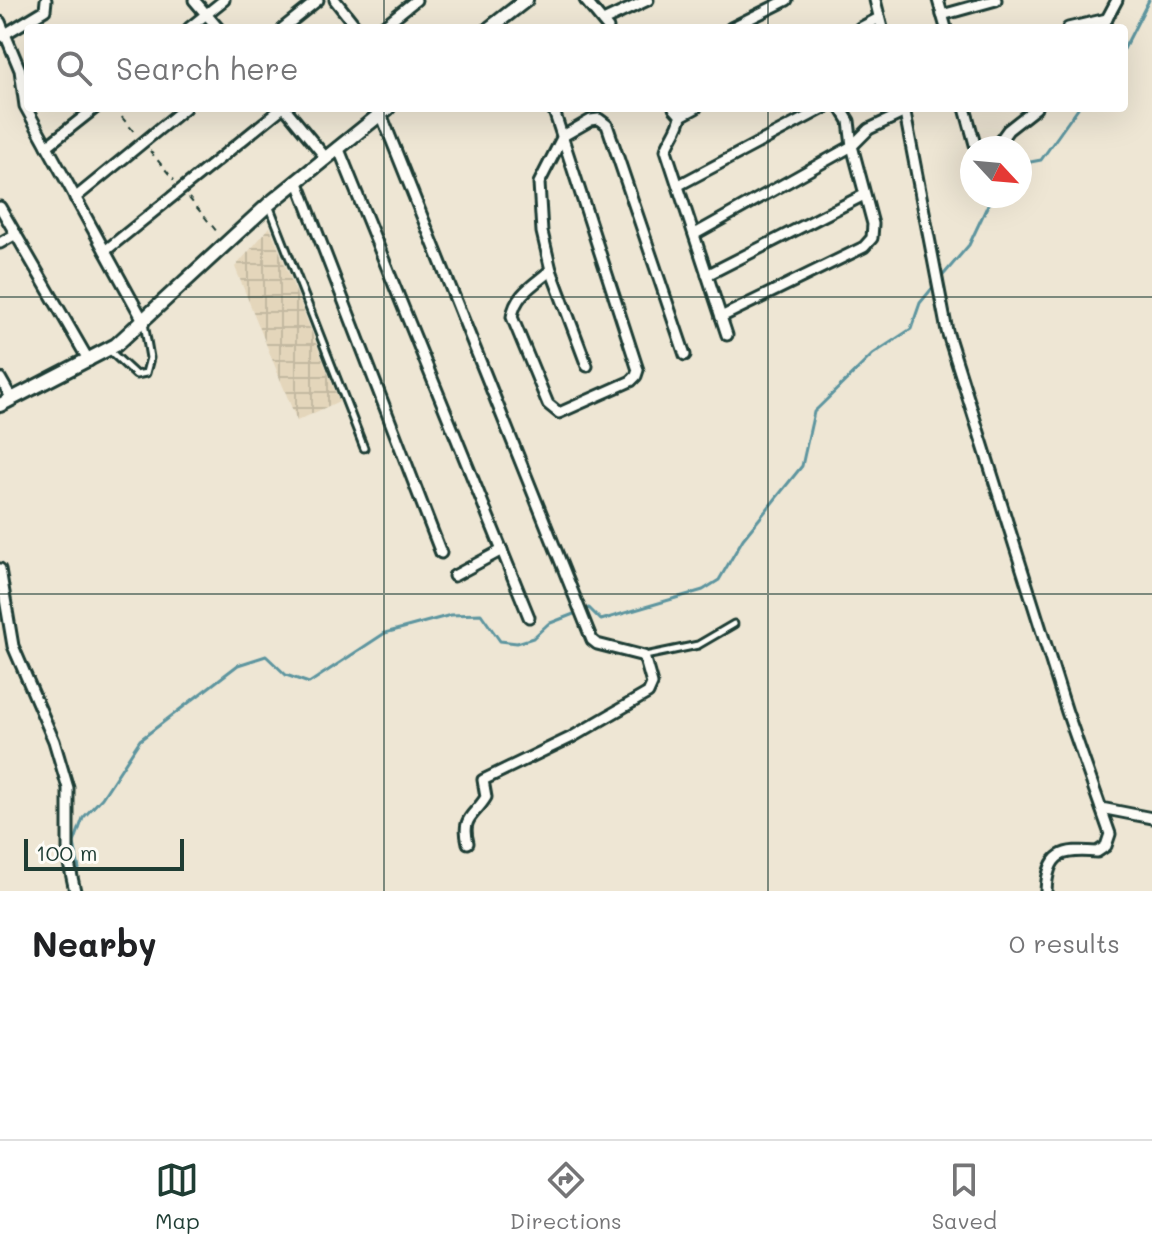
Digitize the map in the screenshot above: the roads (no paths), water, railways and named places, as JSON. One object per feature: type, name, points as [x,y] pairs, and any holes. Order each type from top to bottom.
[{"type":"main road","points":[[500,24],[523,1]]},
{"type":"main road","points":[[6,402],[109,350],[144,322],[269,204],[383,112]]},
{"type":"street","points":[[3,36],[45,10],[46,0]]},
{"type":"street","points":[[194,0],[214,24]]},
{"type":"street","points":[[194,24],[224,0]]},
{"type":"street","points":[[288,24],[318,0]]},
{"type":"street","points":[[335,0],[354,24]]},
{"type":"street","points":[[386,24],[416,0]]},
{"type":"street","points":[[585,0],[604,24]]},
{"type":"street","points":[[607,24],[648,0]]},
{"type":"street","points":[[739,24],[787,0]]},
{"type":"street","points":[[875,0],[880,23]]},
{"type":"street","points":[[938,0],[945,24]]},
{"type":"street","points":[[942,15],[996,0]]},
{"type":"street","points":[[1104,23],[1117,0]]},
{"type":"street","points":[[0,22],[3,36],[20,70],[24,99]]},
{"type":"street","points":[[28,112],[144,322]]},
{"type":"street","points":[[47,146],[90,112]]},
{"type":"street","points":[[75,198],[180,112]]},
{"type":"street","points":[[105,251],[278,112]]},
{"type":"street","points":[[286,112],[326,158]]},
{"type":"street","points":[[384,112],[592,640],[644,656],[652,684],[648,693],[572,737],[483,780],[486,797],[469,814],[466,831],[468,843]]},
{"type":"street","points":[[551,270],[521,295],[512,317],[548,404],[559,413],[631,381],[638,370],[554,112]]},
{"type":"street","points":[[677,112],[679,126],[666,150],[727,335]]},
{"type":"street","points":[[679,185],[816,112]]},
{"type":"street","points":[[721,317],[864,247],[872,238],[873,224],[852,146],[849,121],[843,112]]},
{"type":"street","points":[[695,234],[852,146],[869,129],[901,112]]},
{"type":"street","points":[[905,112],[947,331],[1067,712],[1110,834],[1106,846],[1097,852],[1073,850],[1059,855],[1047,869],[1046,891]]},
{"type":"street","points":[[966,112],[973,136]]},
{"type":"street","points":[[1004,136],[1031,112]]},
{"type":"street","points":[[587,366],[551,270],[542,232],[539,183],[563,136],[591,120],[599,119],[607,125],[685,355]]},
{"type":"street","points":[[338,147],[529,617]]},
{"type":"street","points":[[297,180],[441,553]]},
{"type":"street","points":[[707,275],[864,195]]},
{"type":"street","points":[[0,207],[89,361]]},
{"type":"street","points":[[0,243],[16,234]]},
{"type":"street","points":[[0,378],[6,402]]},
{"type":"street","points":[[454,576],[502,550]]},
{"type":"street","points":[[0,569],[13,646],[54,741],[68,788],[68,859],[75,891]]},
{"type":"street","points":[[1101,808],[1152,818]]},
{"type":"lane","points":[[269,204],[364,448]]},
{"type":"lane","points":[[109,350],[136,375],[146,373],[150,358],[144,322]]},
{"type":"lane","points":[[644,656],[698,645],[734,624]]},
{"type":"waterway","points":[[1128,41],[1149,0]]},
{"type":"waterway","points":[[1032,162],[1041,160],[1075,112]]},
{"type":"waterway","points":[[939,280],[969,245],[986,208]]},
{"type":"waterway","points":[[75,879],[79,869],[74,843],[83,818],[102,798],[140,740],[238,665],[266,656],[286,675],[309,683],[385,633],[451,615],[481,614],[500,641],[517,643],[533,638],[548,624],[589,608],[601,620],[703,590],[719,580],[743,539],[802,466],[814,412],[873,354],[911,329],[920,303],[934,286]]}]
